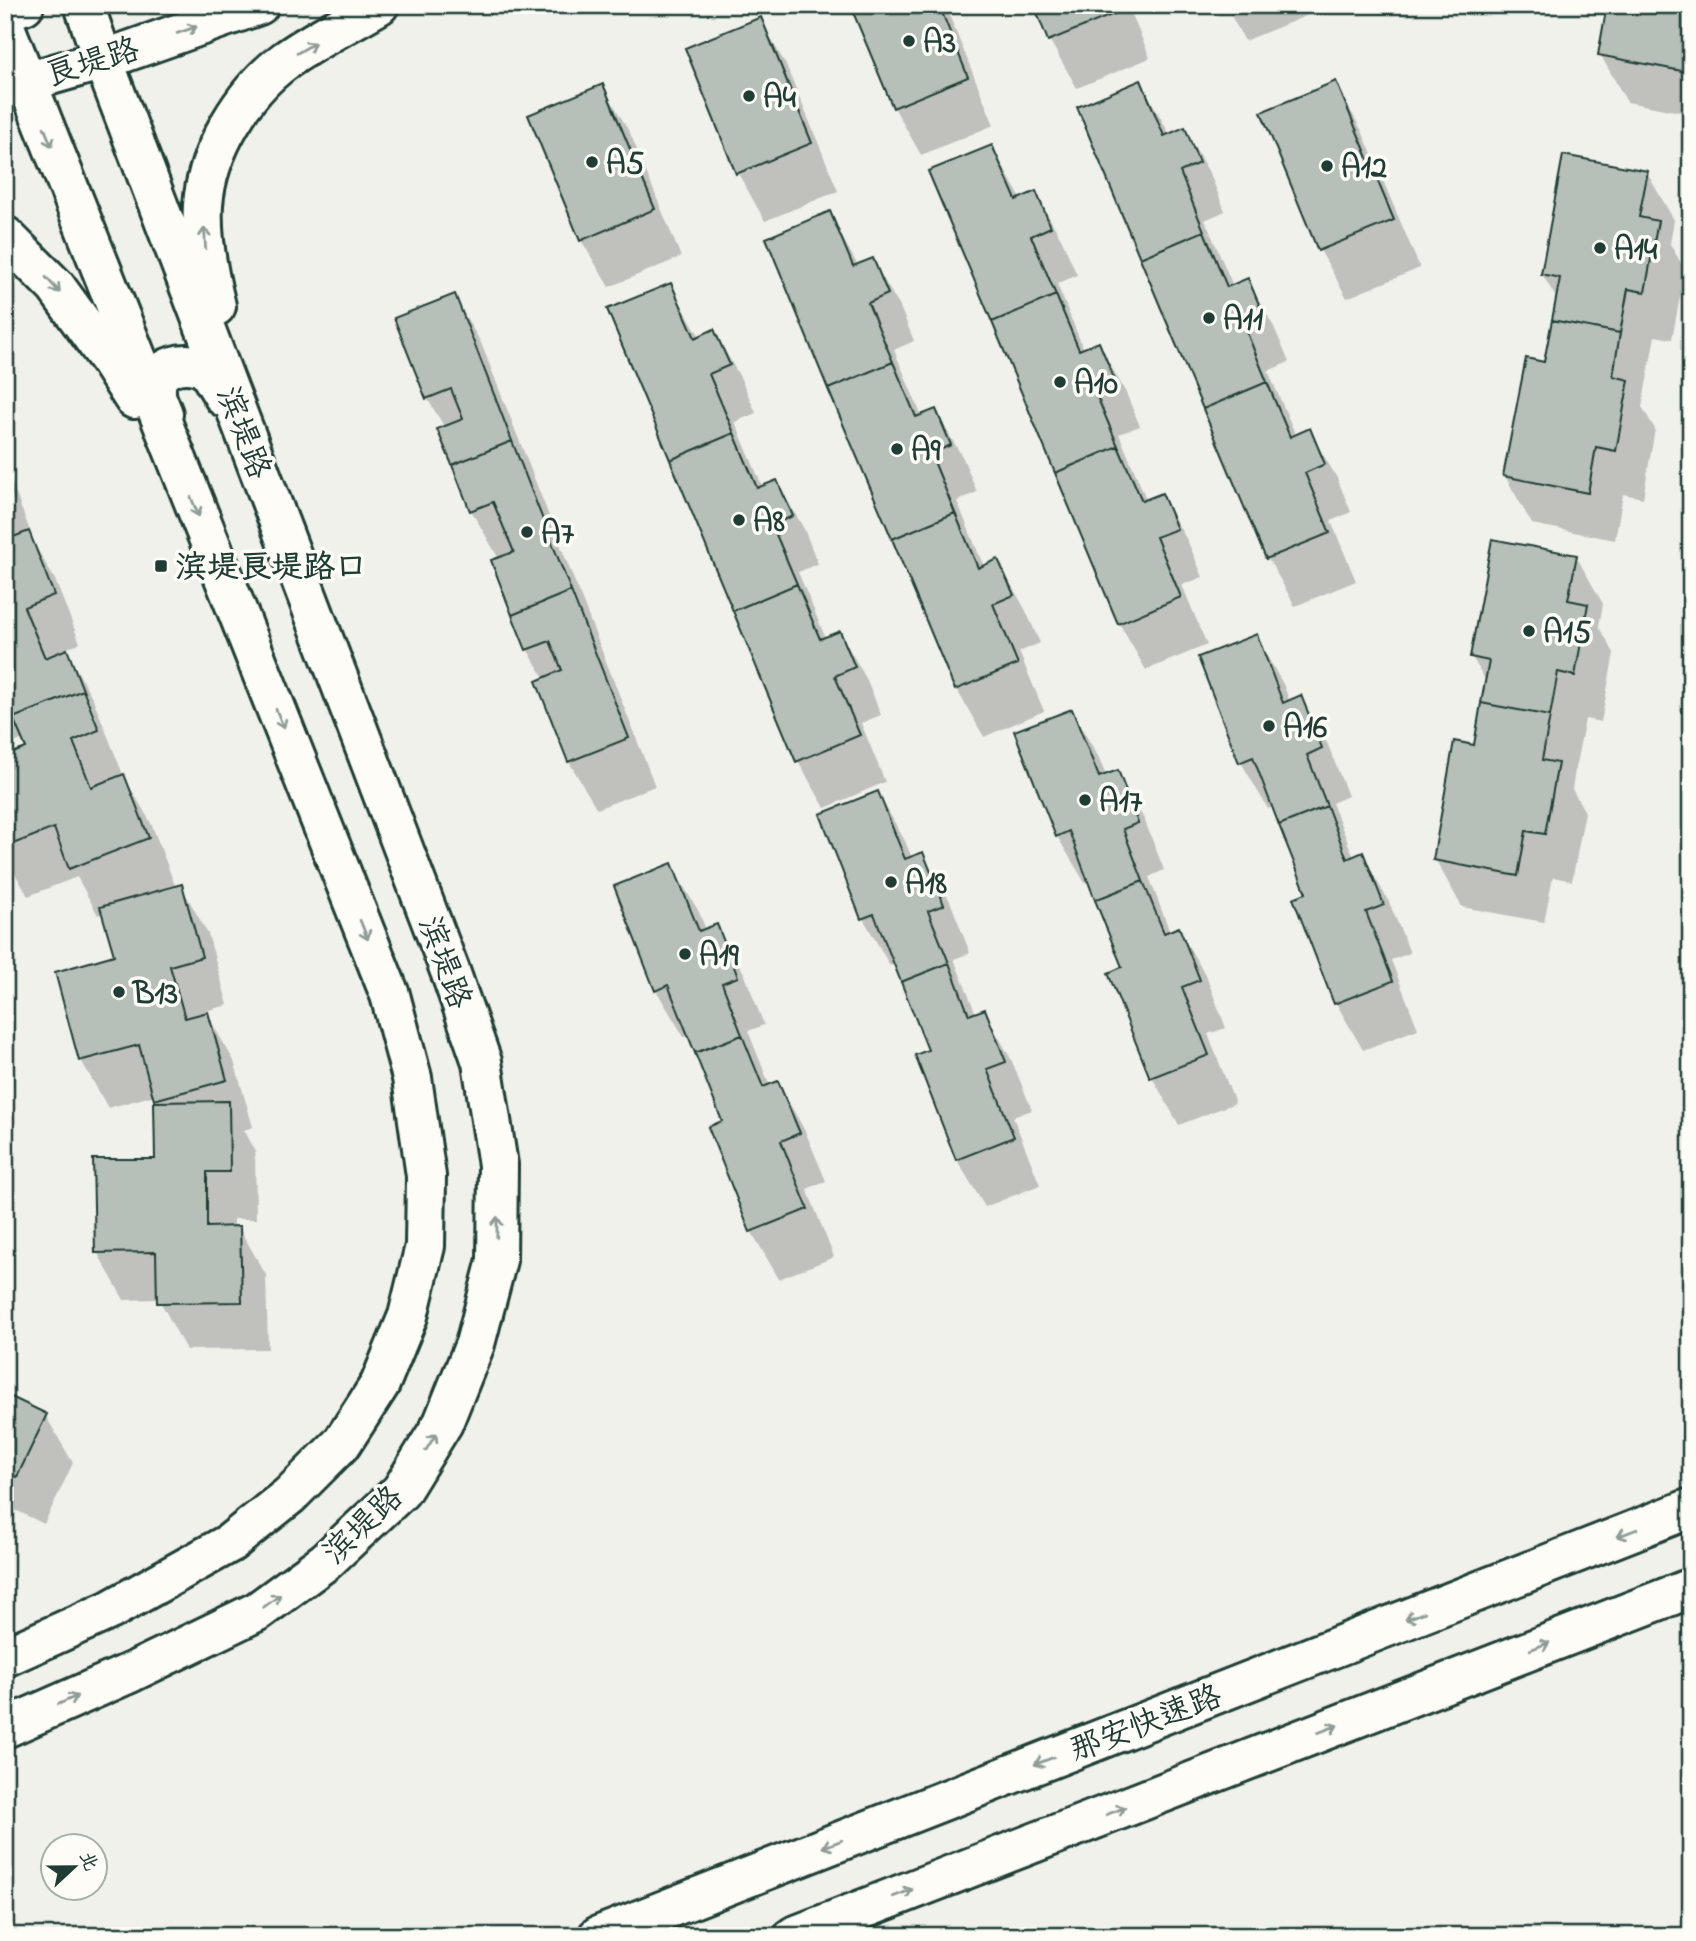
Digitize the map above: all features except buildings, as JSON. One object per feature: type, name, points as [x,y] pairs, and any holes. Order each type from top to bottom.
[{"type":"main road","points":[[5,11],[24,5]]},
{"type":"main road","name":"滨堤路","points":[[5,1728],[132,1672],[257,1611],[326,1561],[401,1491],[443,1423],[475,1344],[497,1260],[498,1165],[482,1062],[450,971],[84,5]]},
{"type":"main road","name":"良堤路","points":[[15,85],[103,60],[258,5]]},
{"type":"main road","points":[[250,448],[206,268],[203,205],[214,159],[228,124],[253,92],[286,60],[379,5]]},
{"type":"main road","name":"滨堤路","points":[[5,27],[15,85],[182,473],[390,995],[412,1078],[426,1176],[425,1245],[408,1316],[380,1384],[342,1443],[290,1495],[230,1543],[110,1610],[5,1657]]},
{"type":"main road","points":[[5,236],[63,298],[109,360],[182,473]]},
{"type":"main road","points":[[182,473],[156,393],[162,375],[176,364],[187,362],[207,369],[214,377],[250,448]]},
{"type":"main road","name":"那安快速路","points":[[598,1936],[1691,1508]]},
{"type":"main road","points":[[794,1936],[1691,1588]]},
{"type":"place","name":"A3","points":[[909,41]]},
{"type":"place","name":"A4","points":[[749,96]]},
{"type":"place","name":"A5","points":[[592,162]]},
{"type":"place","name":"A12","points":[[1327,166]]},
{"type":"place","name":"A14","points":[[1600,248]]},
{"type":"place","name":"A11","points":[[1209,318]]},
{"type":"place","name":"A10","points":[[1060,382]]},
{"type":"place","name":"A9","points":[[897,449]]},
{"type":"place","name":"A8","points":[[739,520]]},
{"type":"place","name":"A7","points":[[527,532]]},
{"type":"place","name":"滨堤良堤路口","points":[[161,566]]},
{"type":"place","name":"A15","points":[[1529,631]]},
{"type":"place","name":"A16","points":[[1269,726]]},
{"type":"place","name":"A17","points":[[1085,800]]},
{"type":"place","name":"A18","points":[[891,882]]},
{"type":"place","name":"A19","points":[[685,954]]},
{"type":"place","name":"B13","points":[[119,992]]}]
